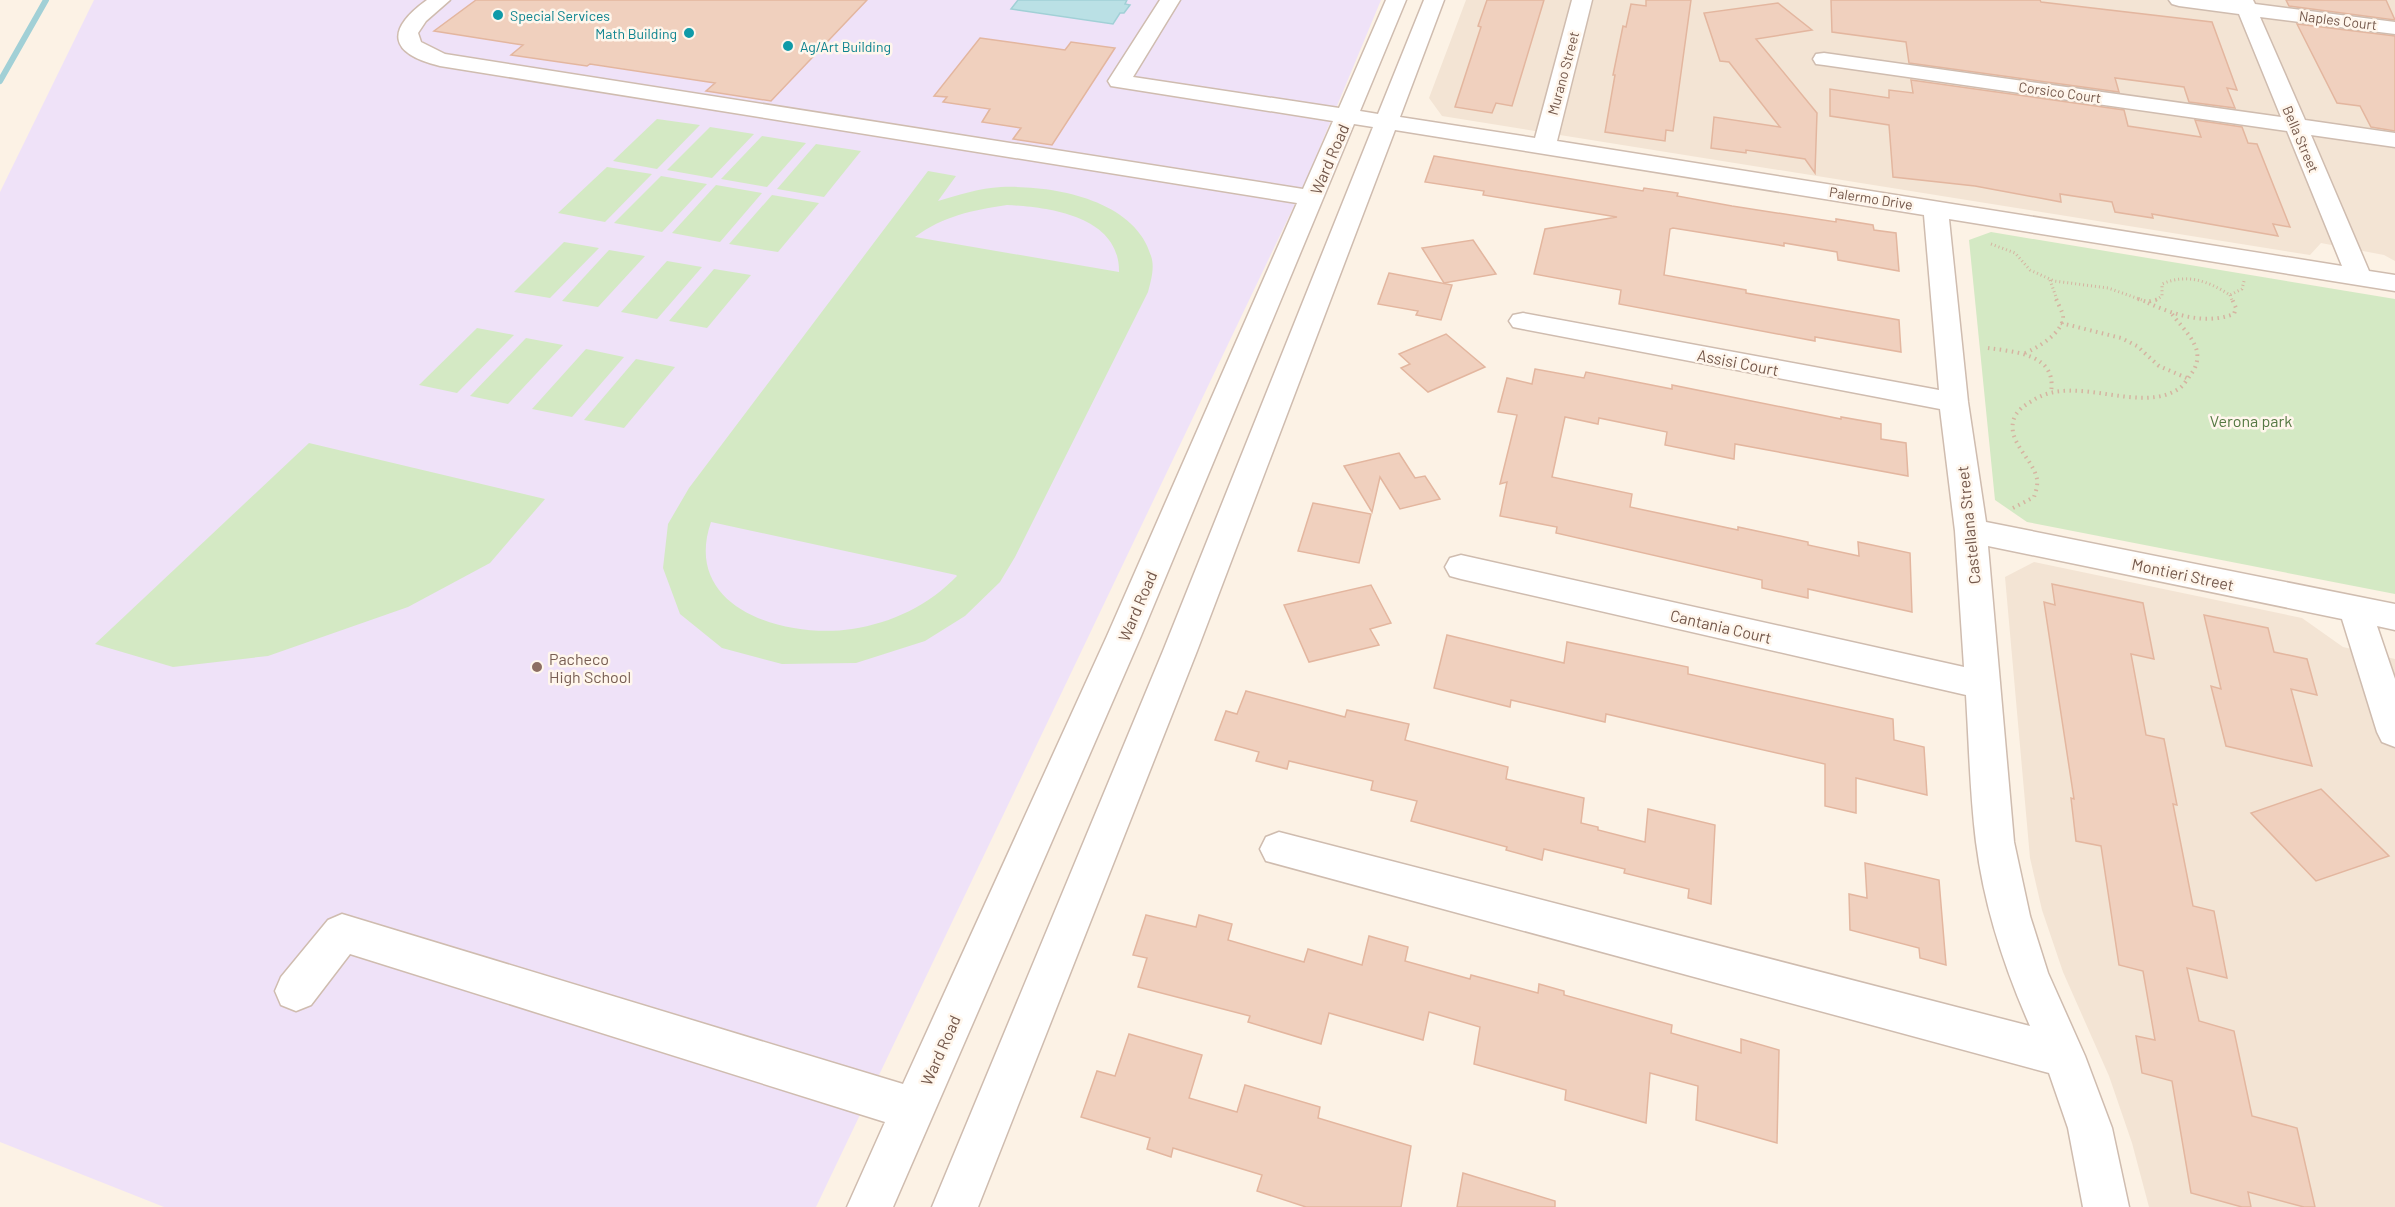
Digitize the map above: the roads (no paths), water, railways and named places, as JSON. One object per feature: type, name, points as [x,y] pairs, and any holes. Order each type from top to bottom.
[{"type":"street","points":[[440,0],[410,24],[407,35],[411,45],[422,54],[440,60],[1312,198]]},
{"type":"street","name":"Palermo Drive","points":[[1170,0],[1119,81],[1387,121],[2395,283]]},
{"type":"street","name":"Ward Road","points":[[870,1207],[1124,636],[1396,0]]},
{"type":"street","points":[[955,1207],[1180,651],[1434,0]]},
{"type":"street","name":"Murano Street","points":[[1544,146],[1582,0]]},
{"type":"street","name":"Naples Court","points":[[2179,0],[2244,4],[2395,28]]},
{"type":"street","name":"Bella Street","points":[[2244,4],[2359,277]]},
{"type":"street","name":"Corsico Court","points":[[1824,59],[2395,140]]},
{"type":"street","name":"Castellana Street","points":[[1936,209],[1954,402],[1971,531],[1995,842],[2010,916],[2028,975],[2064,1056],[2090,1128],[2106,1207]]},
{"type":"street","name":"Assisi Court","points":[[1523,321],[1954,402]]},
{"type":"street","name":"Montieri Street","points":[[1971,531],[2395,617]]},
{"type":"street","name":"Cantania Court","points":[[1461,567],[1982,684]]},
{"type":"street","points":[[2355,609],[2395,732]]},
{"type":"street","points":[[1279,849],[2064,1056]]},
{"type":"street","points":[[296,991],[342,933],[913,1109]]},
{"type":"water","points":[[1018,0],[1127,0],[1125,4],[1130,5],[1124,13],[1120,13],[1113,24],[1011,9]]},
{"type":"waterway","points":[[0,81],[46,0]]},
{"type":"place","name":"Special Services","points":[[498,15]]},
{"type":"place","name":"Math Building","points":[[689,33]]},
{"type":"place","name":"Ag/Art Building","points":[[788,46]]},
{"type":"place","name":"Pacheco High School","points":[[537,667]]},
{"type":"park label","name":"Verona park","points":[[2251,420]]}]
